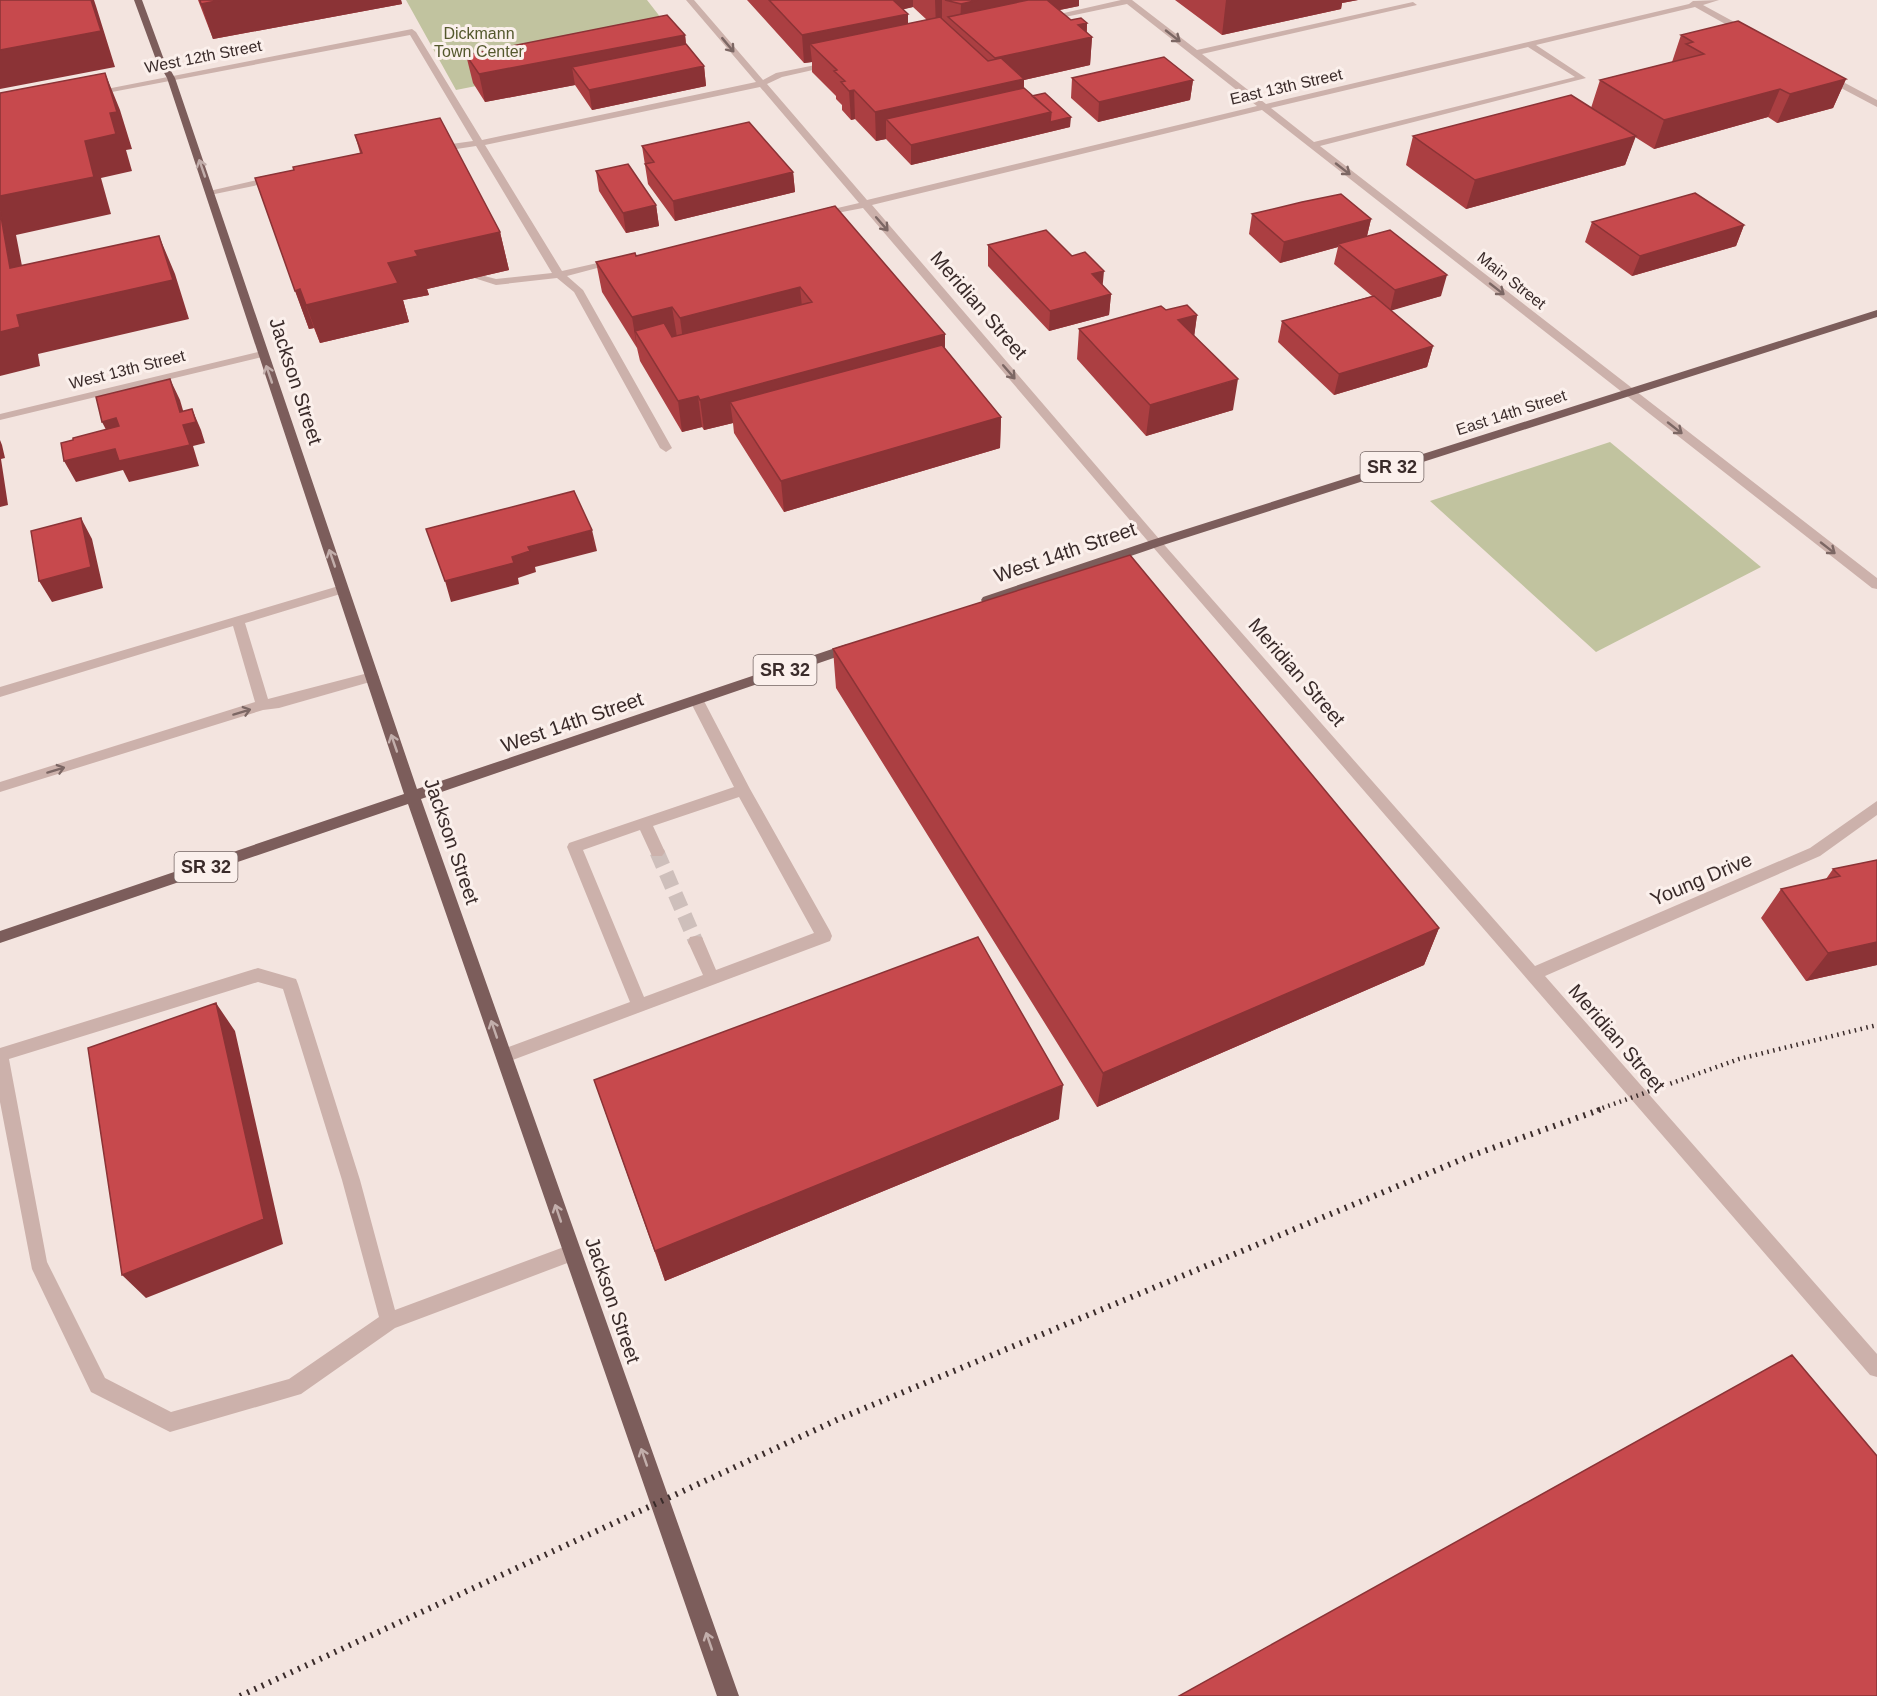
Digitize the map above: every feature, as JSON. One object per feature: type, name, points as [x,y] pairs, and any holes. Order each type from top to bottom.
[{"type":"main road","name":"Jackson Street","points":[[138,0],[159,57],[171,78],[413,798],[728,1696]]},
{"type":"main road","name":"East 14th Street","points":[[1156,543],[1877,313]]},
{"type":"main road","name":"West 14th Street","points":[[978,604],[1156,543]]},
{"type":"main road","name":"West 14th Street","points":[[0,937],[867,642]]},
{"type":"street","name":"Meridian Street","points":[[690,0],[1156,543],[1877,1368]]},
{"type":"street","points":[[1195,53],[1413,5],[1405,0]]},
{"type":"street","name":"East 13th Street","points":[[866,205],[1529,44],[1691,2],[1715,0]]},
{"type":"street","points":[[1035,20],[1127,1]]},
{"type":"street","name":"Main Street","points":[[1127,1],[1877,585]]},
{"type":"street","points":[[1691,2],[1756,38]]},
{"type":"street","name":"West 12th Street","points":[[80,95],[412,32],[479,143]]},
{"type":"street","points":[[1312,145],[1582,78],[1529,44]]},
{"type":"street","points":[[420,151],[479,143],[761,84],[779,75],[844,60]]},
{"type":"street","points":[[1817,71],[1877,104]]},
{"type":"street","points":[[479,143],[559,275],[578,290],[666,448]]},
{"type":"street","points":[[210,192],[279,178]]},
{"type":"street","points":[[814,217],[866,205]]},
{"type":"street","points":[[473,276],[496,282],[559,275],[628,259]]},
{"type":"street","name":"West 13th Street","points":[[0,417],[262,354]]},
{"type":"street","points":[[0,692],[342,589]]},
{"type":"street","points":[[238,621],[263,705]]},
{"type":"street","points":[[0,787],[263,705],[279,703],[372,677]]},
{"type":"street","points":[[504,1056],[824,936],[743,790],[697,701]]},
{"type":"street","points":[[639,1005],[574,848],[743,790]]},
{"type":"street","name":"Young Drive","points":[[1533,974],[1815,852],[1877,807]]},
{"type":"street","points":[[645,824],[657,852]]},
{"type":"street","points":[[696,942],[712,978]]},
{"type":"street","points":[[389,1322],[351,1180],[290,984],[258,975],[0,1055],[38,1263],[98,1385],[170,1422],[294,1387],[389,1322],[572,1253]]},
{"type":"green space","name":"Dickmann Town Center","points":[[406,0],[647,0],[682,45],[456,90]]},
{"type":"green space","points":[[1610,442],[1761,567],[1596,652],[1430,501]]},
{"type":"building","points":[[0,0],[91,0],[101,31],[0,50]]},
{"type":"building","points":[[200,0],[221,0],[201,4]]},
{"type":"building","points":[[769,0],[893,0],[908,14],[802,35]]},
{"type":"building","points":[[945,0],[978,0],[961,4]]},
{"type":"building","points":[[1028,0],[1047,0],[1071,20],[1081,18],[1087,23],[1078,25],[1092,37],[995,58],[948,17]]},
{"type":"building","points":[[667,15],[685,35],[479,74],[466,55]]},
{"type":"building","points":[[940,17],[988,61],[1001,58],[1024,79],[875,112],[854,90],[849,91],[841,82],[845,81],[834,71],[837,70],[810,44]]},
{"type":"building","points":[[1738,21],[1846,79],[1790,94],[1780,89],[1664,120],[1600,80],[1704,54],[1686,44],[1693,42],[1681,35]]},
{"type":"building","points":[[686,44],[704,66],[589,90],[572,67]]},
{"type":"building","points":[[1164,57],[1193,80],[1099,102],[1072,78]]},
{"type":"building","points":[[105,73],[117,112],[110,113],[116,134],[85,141],[94,177],[0,196],[0,93]]},
{"type":"building","points":[[1024,88],[1051,112],[911,145],[886,119]]},
{"type":"building","points":[[1045,93],[1071,117],[1050,122],[1051,112],[1032,96]]},
{"type":"building","points":[[1571,95],[1636,136],[1475,180],[1413,136]]},
{"type":"building","points":[[440,118],[500,232],[415,251],[418,256],[388,263],[398,283],[306,305],[300,289],[295,291],[255,178],[294,170],[293,167],[362,153],[355,135]]},
{"type":"building","points":[[749,122],[793,172],[673,201],[645,164],[654,162],[642,146]]},
{"type":"building","points":[[628,164],[656,205],[623,213],[596,171]]},
{"type":"building","points":[[1695,193],[1744,225],[1640,256],[1592,222]]},
{"type":"building","points":[[1341,194],[1371,219],[1284,242],[1252,214],[1302,202]]},
{"type":"building","points":[[835,206],[945,334],[700,400],[698,396],[678,401],[635,331],[664,323],[672,337],[812,302],[800,287],[680,318],[672,307],[632,317],[596,262],[635,253],[636,256]]},
{"type":"building","points":[[0,211],[10,268],[159,236],[173,280],[17,315],[20,327],[0,332]]},
{"type":"building","points":[[1046,230],[1072,256],[1085,252],[1104,271],[1092,274],[1111,294],[1050,311],[988,245]]},
{"type":"building","points":[[1390,230],[1447,275],[1395,290],[1338,244]]},
{"type":"building","points":[[1374,296],[1433,346],[1339,374],[1282,321]]},
{"type":"building","points":[[1187,305],[1197,315],[1178,320],[1238,379],[1150,405],[1079,329],[1161,306],[1166,310]]},
{"type":"building","points":[[942,345],[1001,417],[781,481],[730,402]]},
{"type":"building","points":[[170,379],[180,412],[192,409],[196,422],[183,425],[190,445],[119,461],[115,449],[64,461],[61,443],[119,426],[116,418],[102,422],[96,397]]},
{"type":"building","points":[[574,491],[592,530],[528,547],[530,551],[512,557],[514,563],[445,581],[426,529]]},
{"type":"building","points":[[81,518],[91,567],[39,581],[31,531]]},
{"type":"building","points":[[1130,555],[1439,928],[1103,1073],[833,649]]},
{"type":"building","points":[[1877,860],[1877,942],[1828,953],[1781,889],[1840,876],[1833,869]]},
{"type":"building","points":[[978,937],[1063,1085],[655,1251],[594,1080]]},
{"type":"building","points":[[216,1003],[264,1219],[122,1275],[88,1048]]},
{"type":"building","points":[[1792,1355],[1877,1456],[1877,1696],[1179,1696]]},
{"type":"tunnel","points":[[657,852],[696,942]]},
{"type":"railway","points":[[1597,1110],[1739,1059],[1877,1025]]},
{"type":"railway","points":[[240,1696],[841,1418],[1470,1156],[1602,1109]]}]
